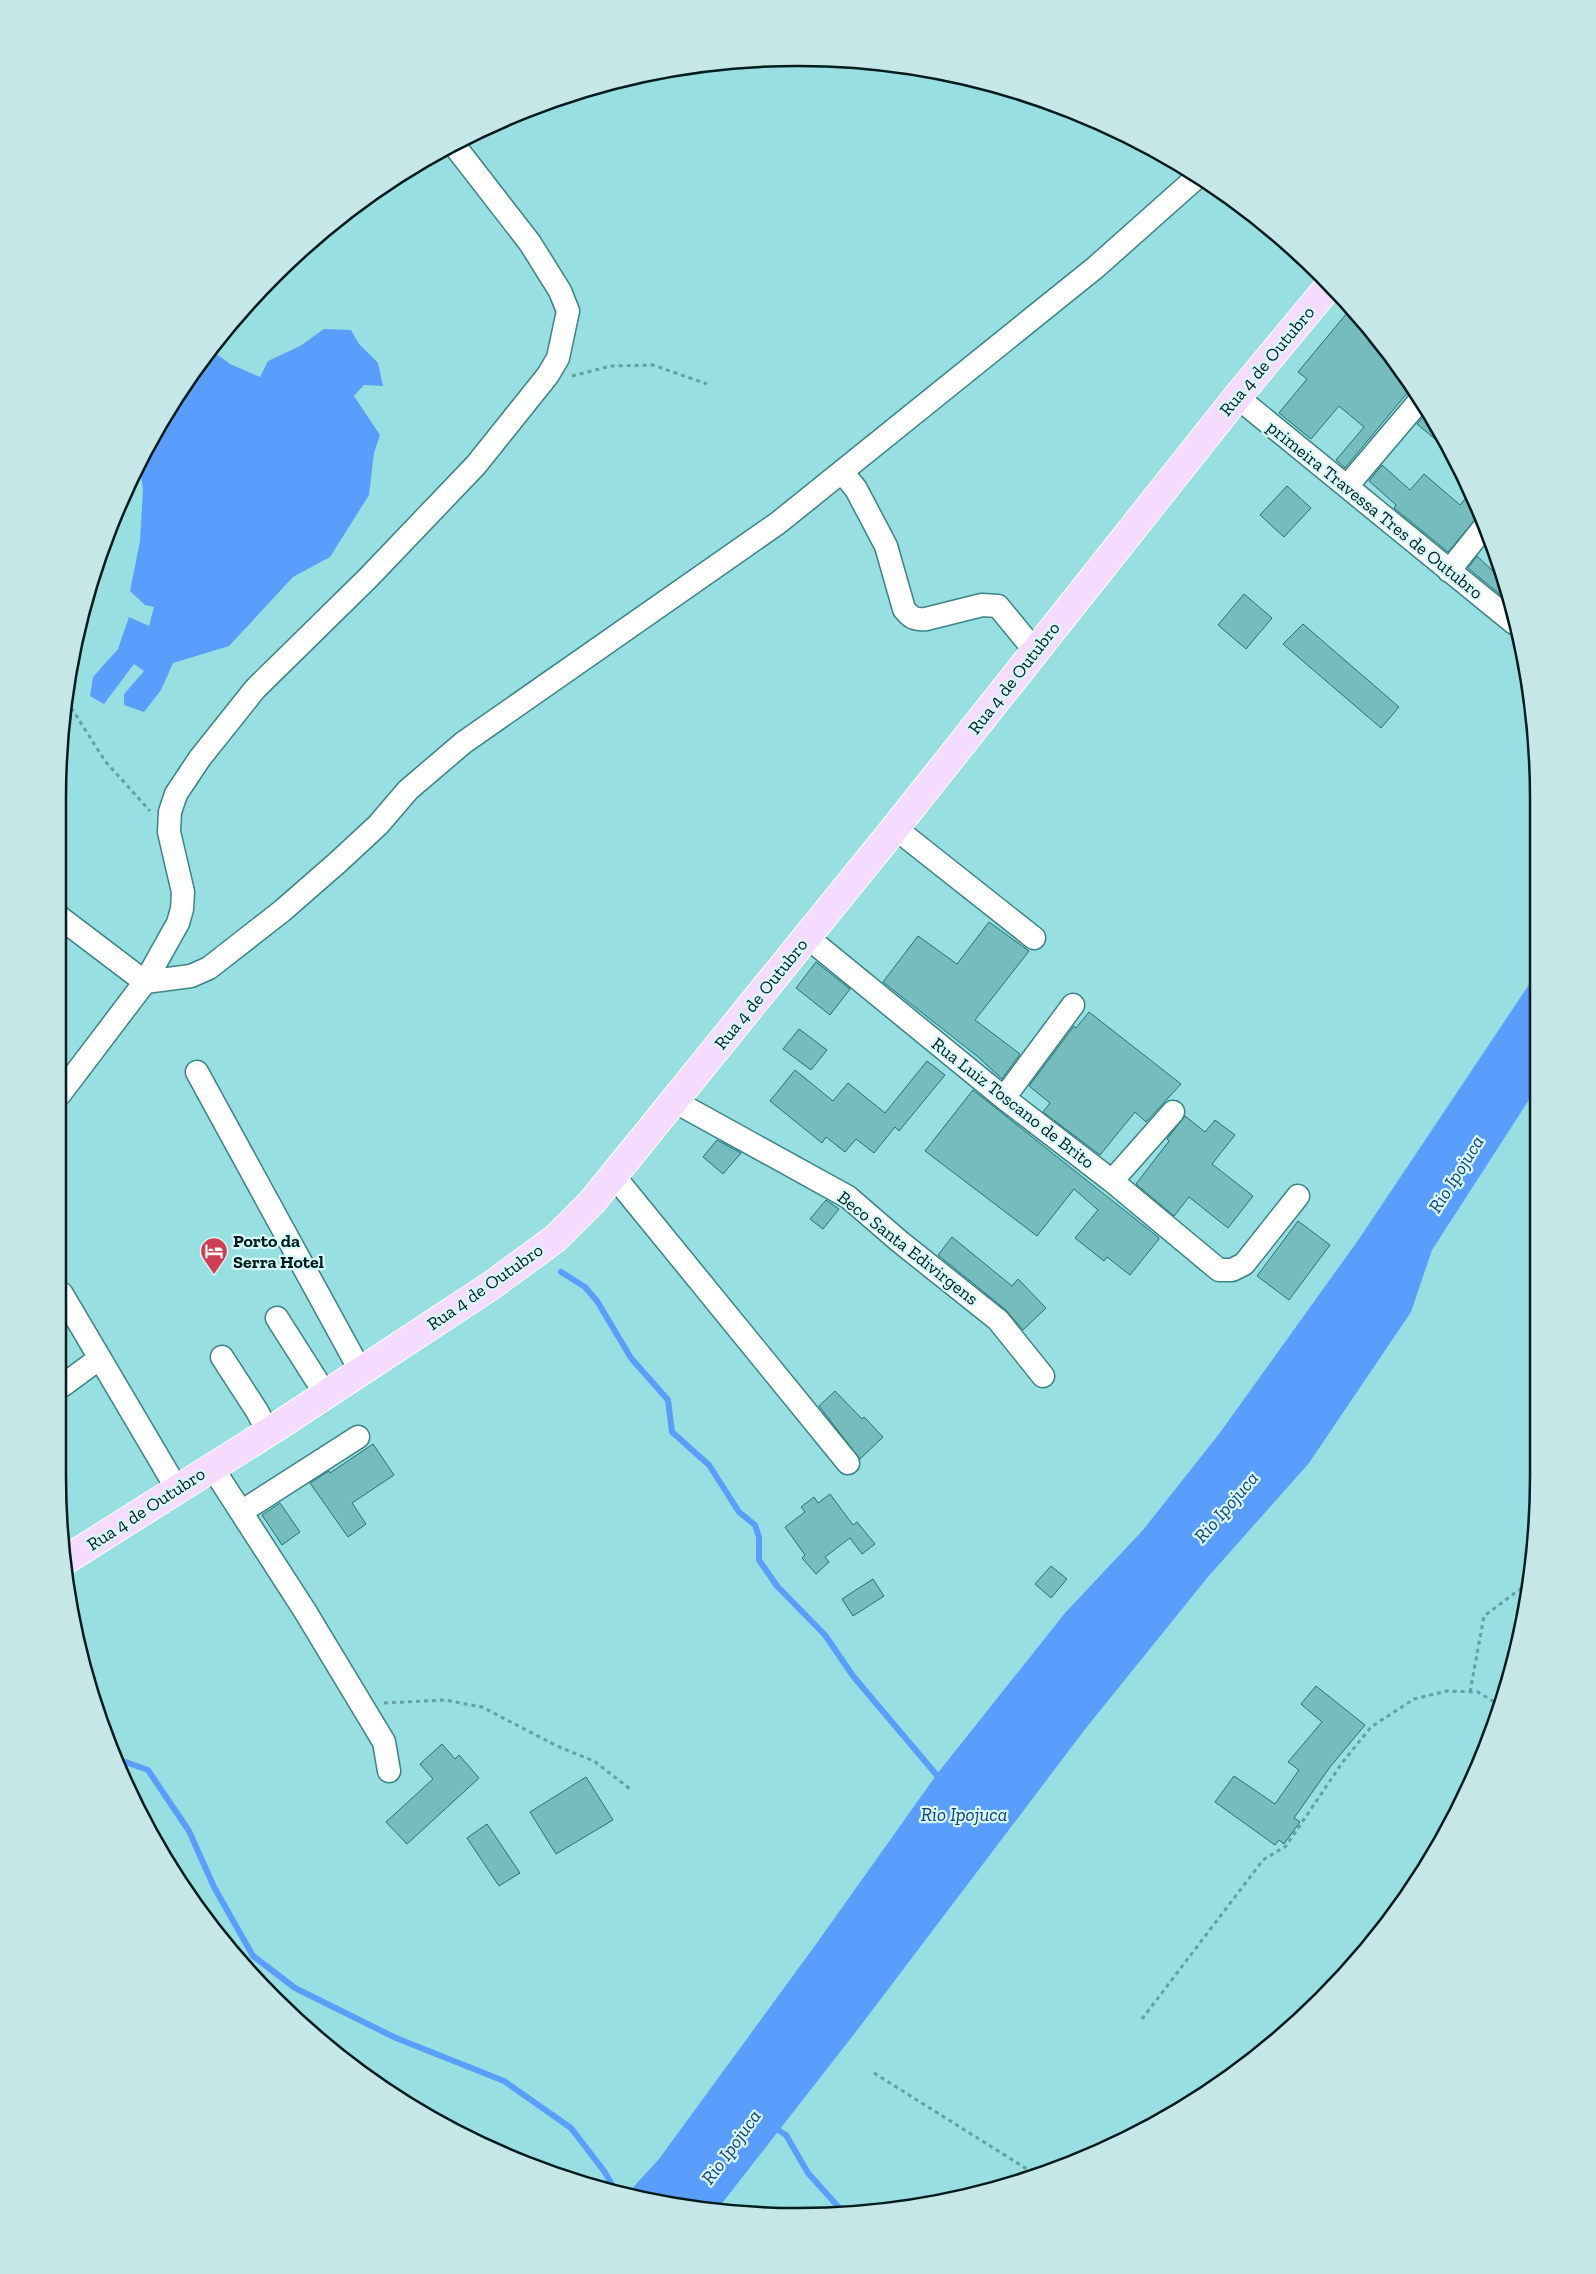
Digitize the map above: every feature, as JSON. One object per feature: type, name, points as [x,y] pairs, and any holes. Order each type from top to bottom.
[{"type":"main road","name":"Rua 4 de Outubro","points":[[71,1557],[326,1395],[492,1286],[556,1238],[592,1202],[895,828],[1237,397],[1325,291]]},
{"type":"street","points":[[66,1086],[145,982],[178,923],[182,908],[183,892],[168,832],[170,812],[176,794],[200,758],[255,690],[368,578],[476,464],[540,385],[558,358],[568,311],[560,291],[530,243],[458,150]]},
{"type":"street","points":[[66,922],[145,982],[192,976],[209,968],[282,911],[337,863],[378,824],[408,790],[463,743],[778,523],[843,473],[1096,267],[1192,182]]},
{"type":"street","name":"primeira Travessa Tres de Outubro","points":[[1237,397],[1507,617]]},
{"type":"street","points":[[1348,486],[1415,406]]},
{"type":"street","points":[[843,473],[856,489],[886,546],[904,609],[910,616],[917,620],[926,619],[982,606],[998,606],[1035,650]]},
{"type":"street","points":[[1449,571],[1480,533]]},
{"type":"street","points":[[895,828],[1034,938]]},
{"type":"street","name":"Rua Luiz Toscano de Brito","points":[[807,936],[1004,1098],[1112,1181],[1219,1270],[1232,1270],[1244,1264],[1298,1196]]},
{"type":"street","points":[[1004,1098],[1074,1005]]},
{"type":"street","points":[[197,1072],[361,1372]]},
{"type":"street","name":"Beco Santa Edivirgens","points":[[674,1101],[848,1197],[899,1242],[998,1320],[1042,1376]]},
{"type":"street","points":[[1112,1181],[1172,1112]]},
{"type":"street","points":[[614,1176],[848,1463]]},
{"type":"street","points":[[66,1301],[177,1489]]},
{"type":"street","points":[[277,1318],[326,1395]]},
{"type":"street","points":[[222,1357],[257,1411],[268,1432]]},
{"type":"street","points":[[66,1383],[100,1358]]},
{"type":"street","points":[[240,1512],[358,1437]]},
{"type":"street","points":[[212,1467],[305,1611],[384,1742],[389,1771]]},
{"type":"path","points":[[540,385],[610,366],[653,365],[707,384]]},
{"type":"path","points":[[72,709],[105,761],[168,832]]},
{"type":"path","points":[[1470,1692],[1484,1616],[1520,1589]]},
{"type":"path","points":[[1142,2019],[1263,1860],[1286,1846],[1342,1763],[1371,1727],[1414,1699],[1447,1691],[1478,1692],[1494,1702]]},
{"type":"path","points":[[361,1704],[445,1700],[482,1707],[558,1746],[594,1761],[630,1789]]},
{"type":"path","points":[[874,2073],[1029,2170]]},
{"type":"water","points":[[324,329],[351,330],[359,344],[378,363],[383,386],[364,385],[354,396],[380,435],[374,453],[369,495],[330,557],[293,577],[229,646],[173,663],[161,690],[144,712],[124,705],[124,694],[144,671],[134,664],[104,704],[90,696],[93,677],[118,649],[129,617],[149,626],[154,607],[145,605],[130,591],[140,541],[143,488],[141,476],[164,432],[216,354],[230,364],[260,377],[268,361],[300,346]]},
{"type":"water","name":"Rio Ipojuca","points":[[1530,983],[1530,1098],[1432,1250],[1411,1312],[1309,1463],[1207,1578],[1086,1728],[855,2033],[722,2203],[655,2194],[632,2188],[659,2159],[814,1947],[937,1774],[1065,1613],[1143,1530],[1219,1434],[1359,1239]]},
{"type":"building","points":[[1346,314],[1379,353],[1407,393],[1345,468],[1336,460],[1364,427],[1339,406],[1311,439],[1279,413],[1307,379],[1298,372]]},
{"type":"building","points":[[1423,417],[1436,440],[1417,424]]},
{"type":"building","points":[[1382,465],[1410,490],[1424,474],[1460,505],[1465,499],[1475,520],[1448,552],[1394,508],[1396,505],[1369,481]]},
{"type":"building","points":[[1287,486],[1311,508],[1284,537],[1260,515]]},
{"type":"building","points":[[1477,556],[1494,572],[1501,595],[1468,568]]},
{"type":"building","points":[[1244,594],[1272,618],[1246,649],[1218,625]]},
{"type":"building","points":[[1303,624],[1399,707],[1381,728],[1283,644]]},
{"type":"building","points":[[989,922],[1029,951],[975,1020],[1020,1054],[1002,1079],[977,1056],[883,982],[918,936],[957,964]]},
{"type":"building","points":[[816,962],[850,989],[830,1015],[796,988]]},
{"type":"building","points":[[1089,1012],[1181,1084],[1146,1122],[1135,1112],[1100,1155],[1043,1112],[1050,1103],[1029,1086],[1074,1026],[1076,1028]]},
{"type":"building","points":[[799,1029],[827,1050],[811,1070],[783,1049]]},
{"type":"building","points":[[927,1061],[945,1075],[899,1131],[895,1127],[874,1153],[856,1139],[845,1152],[826,1137],[822,1143],[770,1101],[795,1070],[833,1101],[848,1083],[885,1113]]},
{"type":"building","points":[[973,1090],[1158,1237],[1159,1239],[1130,1275],[1107,1257],[1104,1261],[1075,1238],[1098,1210],[1074,1189],[1037,1236],[925,1151]]},
{"type":"building","points":[[1185,1116],[1205,1132],[1215,1120],[1235,1135],[1212,1164],[1253,1196],[1228,1228],[1189,1197],[1174,1216],[1136,1184],[1169,1141],[1167,1139]]},
{"type":"building","points":[[717,1140],[741,1153],[723,1174],[703,1157]]},
{"type":"building","points":[[826,1200],[839,1209],[823,1229],[810,1219]]},
{"type":"building","points":[[1298,1221],[1330,1245],[1289,1300],[1257,1276]]},
{"type":"building","points":[[952,1237],[1012,1286],[1018,1279],[1046,1308],[1023,1330],[1006,1310],[938,1255]]},
{"type":"building","points":[[835,1391],[862,1419],[864,1417],[883,1437],[860,1459],[819,1406]]},
{"type":"building","points":[[373,1444],[394,1475],[352,1503],[366,1524],[348,1537],[310,1483],[329,1471],[330,1473]]},
{"type":"building","points":[[830,1494],[853,1525],[857,1522],[875,1544],[862,1554],[850,1538],[825,1557],[829,1562],[816,1574],[802,1558],[805,1555],[785,1527],[805,1512],[801,1507],[814,1497],[818,1503]]},
{"type":"building","points":[[280,1503],[300,1532],[282,1545],[262,1515]]},
{"type":"building","points":[[1051,1566],[1067,1579],[1051,1598],[1035,1584]]},
{"type":"building","points":[[873,1579],[884,1596],[853,1616],[842,1599]]},
{"type":"building","points":[[1316,1686],[1365,1725],[1330,1767],[1294,1818],[1300,1822],[1284,1844],[1279,1840],[1275,1845],[1215,1802],[1234,1776],[1275,1804],[1299,1770],[1288,1762],[1322,1722],[1301,1704]]},
{"type":"building","points":[[442,1744],[455,1759],[459,1755],[479,1778],[407,1844],[386,1822],[433,1779],[420,1764]]},
{"type":"building","points":[[586,1777],[613,1820],[556,1854],[530,1812]]},
{"type":"building","points":[[487,1824],[520,1873],[499,1886],[467,1838]]},
{"type":"waterway","points":[[561,1272],[585,1287],[597,1301],[631,1358],[668,1400],[672,1432],[709,1465],[739,1512],[755,1525],[759,1537],[759,1560],[777,1586],[825,1635],[853,1676],[940,1779]]},
{"type":"waterway","points":[[125,1762],[148,1770],[189,1831],[214,1887],[253,1956],[295,1988],[396,2038],[504,2081],[571,2128],[611,2184]]},
{"type":"waterway","points":[[772,2126],[786,2135],[808,2173],[838,2206]]},
{"type":"place","name":"Porto da Serra Hotel","points":[[214,1275]]}]
